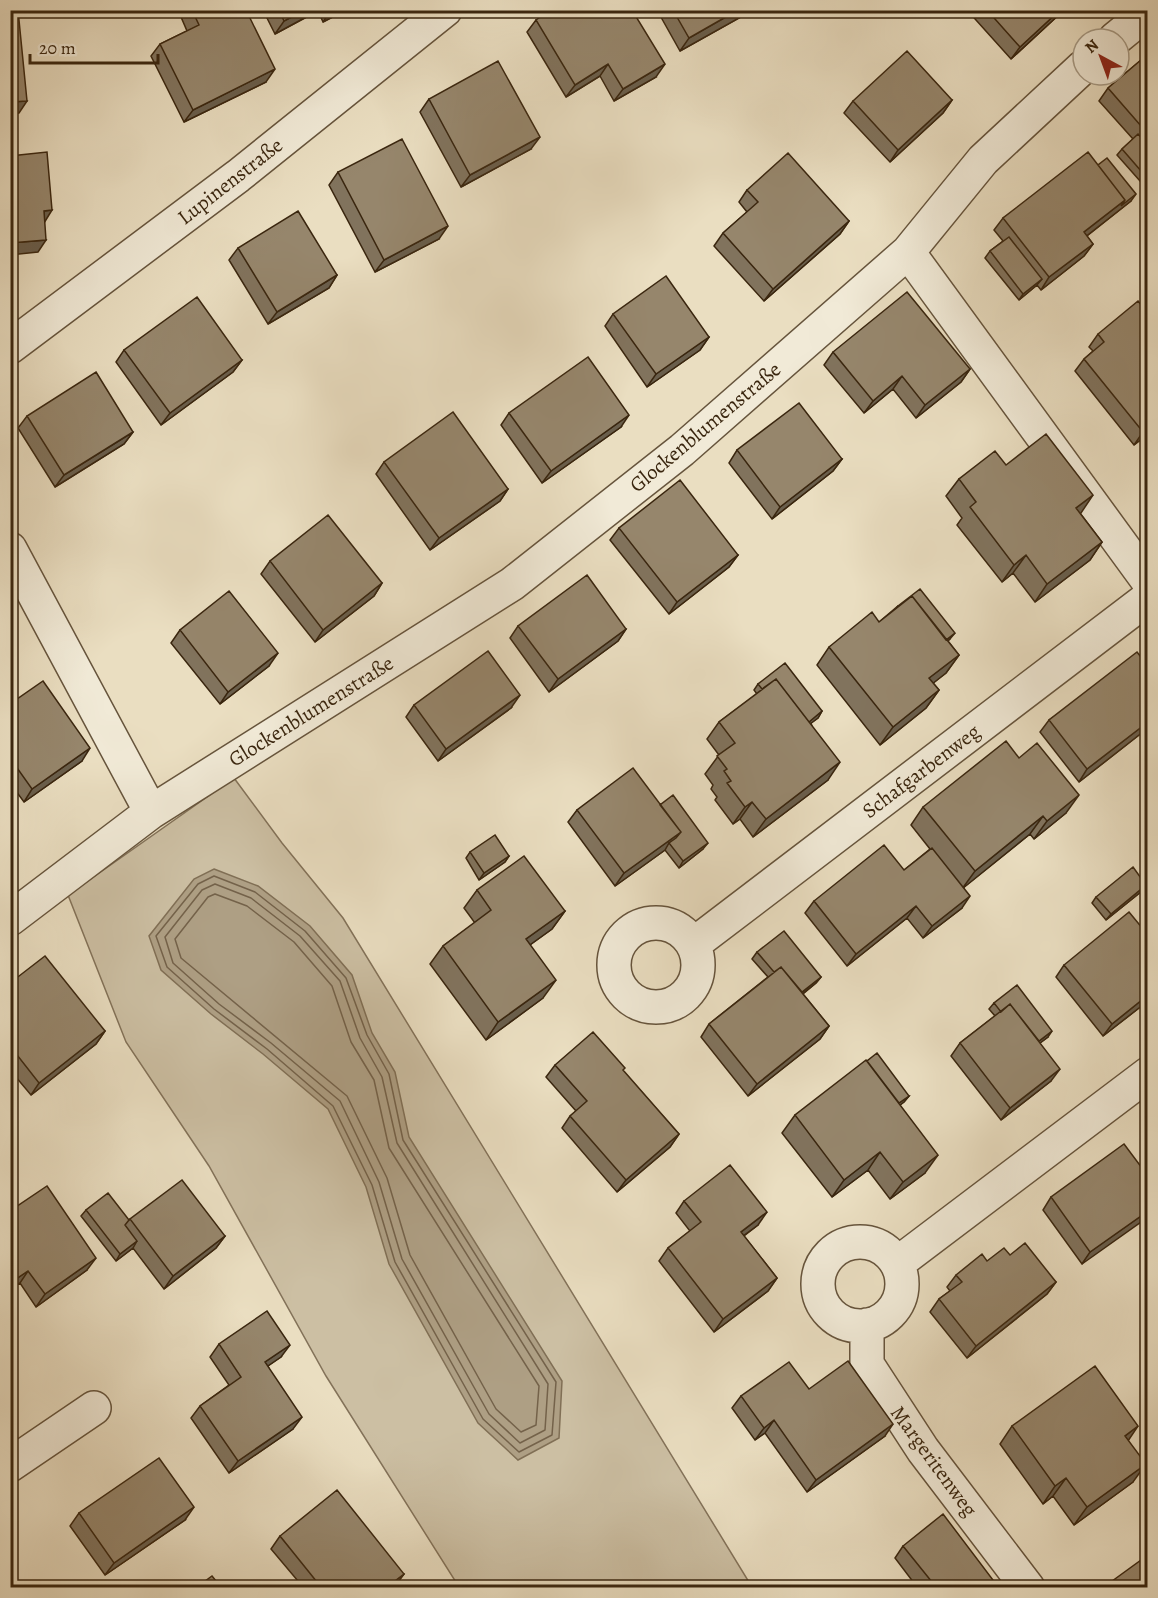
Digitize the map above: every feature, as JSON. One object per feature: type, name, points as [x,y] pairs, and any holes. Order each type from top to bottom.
[{"type":"street","name":"Lupinenstraße","points":[[10,347],[238,176],[445,10]]},
{"type":"street","points":[[1130,27],[1148,12]]},
{"type":"street","name":"Glockenblumenstraße","points":[[10,919],[151,812],[512,584],[682,450],[908,252],[983,160],[1071,77]]},
{"type":"street","points":[[908,252],[1148,581]]},
{"type":"street","points":[[10,549],[151,812]]},
{"type":"street","name":"Schafgarbenweg","points":[[694,944],[1148,598]]},
{"type":"street","points":[[898,1263],[1148,1074]]},
{"type":"street","points":[[857,1242],[874,1243],[891,1254],[898,1263],[903,1287],[897,1308],[879,1323],[867,1325],[857,1327],[841,1323],[828,1312],[819,1295],[818,1274],[827,1257],[842,1245],[857,1242]]},
{"type":"street","name":"Margeritenweg","points":[[867,1325],[867,1364],[923,1450],[1028,1587]]},
{"type":"street","points":[[10,1465],[94,1408]]},
{"type":"shaded area","points":[[234,778],[282,843],[343,918],[752,1587],[459,1587],[326,1376],[209,1166],[126,1042],[68,895]]},
{"type":"water","points":[[214,869],[258,886],[310,926],[352,975],[372,1033],[395,1072],[409,1137],[562,1381],[559,1438],[518,1460],[478,1423],[389,1264],[366,1187],[328,1109],[211,1014],[161,970],[149,936],[194,879]]},
{"type":"building","points":[[10,10],[18,10],[27,101],[10,102]]},
{"type":"building","points":[[192,10],[246,10],[275,69],[193,110],[160,44],[199,25]]},
{"type":"building","points":[[279,10],[305,10],[284,21]]},
{"type":"building","points":[[550,10],[632,10],[665,64],[623,89],[608,64],[575,85],[536,20]]},
{"type":"building","points":[[673,10],[738,10],[689,38]]},
{"type":"building","points":[[987,10],[1060,10],[1020,47]]},
{"type":"building","points":[[907,51],[952,100],[898,150],[853,101]]},
{"type":"building","points":[[1148,54],[1148,134],[1108,88],[1131,87],[1131,68]]},
{"type":"building","points":[[498,61],[540,137],[470,175],[429,99]]},
{"type":"building","points":[[1138,134],[1148,145],[1148,179],[1122,149]]},
{"type":"building","points":[[402,139],[448,226],[384,260],[338,172]]},
{"type":"building","points":[[47,152],[52,210],[44,211],[46,240],[10,243],[10,156]]},
{"type":"building","points":[[1088,152],[1125,200],[1084,232],[1093,244],[1049,277],[1003,218]]},
{"type":"building","points":[[788,153],[849,221],[773,289],[723,233],[758,202],[747,190]]},
{"type":"building","points":[[1107,158],[1136,194],[1121,206],[1125,200],[1098,165]]},
{"type":"building","points":[[298,211],[337,275],[277,312],[238,248]]},
{"type":"building","points":[[1009,237],[1042,279],[1023,294],[990,251]]},
{"type":"building","points":[[666,276],[709,337],[656,374],[613,314]]},
{"type":"building","points":[[907,292],[970,369],[925,405],[902,376],[873,401],[833,352]]},
{"type":"building","points":[[197,297],[242,360],[170,413],[124,350]]},
{"type":"building","points":[[1138,301],[1148,313],[1148,428],[1143,432],[1084,359],[1104,342],[1098,334]]},
{"type":"building","points":[[588,357],[629,415],[551,471],[509,413]]},
{"type":"building","points":[[96,372],[133,432],[64,475],[27,416]]},
{"type":"building","points":[[799,403],[842,459],[780,507],[737,450]]},
{"type":"building","points":[[453,412],[508,489],[439,538],[384,462]]},
{"type":"building","points":[[1046,434],[1093,495],[1076,508],[1102,542],[1047,584],[1026,555],[1014,565],[970,507],[976,502],[959,479],[995,451],[1006,465]]},
{"type":"building","points":[[680,480],[738,555],[677,602],[619,528]]},
{"type":"building","points":[[328,515],[382,583],[323,630],[270,561]]},
{"type":"building","points":[[587,575],[626,629],[558,679],[518,626]]},
{"type":"building","points":[[920,589],[955,633],[946,640],[912,596],[898,606]]},
{"type":"building","points":[[229,591],[278,653],[228,692],[180,630]]},
{"type":"building","points":[[912,596],[959,655],[929,678],[939,690],[893,727],[829,647],[872,612],[879,622]]},
{"type":"building","points":[[488,651],[520,695],[446,749],[414,705]]},
{"type":"building","points":[[1137,652],[1148,666],[1148,722],[1087,769],[1049,720]]},
{"type":"building","points":[[785,663],[822,711],[809,722],[776,679],[762,689],[758,684]]},
{"type":"building","points":[[776,679],[840,762],[766,819],[752,802],[745,807],[727,783],[731,781],[724,771],[727,769],[717,756],[735,743],[719,722]]},
{"type":"building","points":[[43,681],[90,748],[32,789],[10,758],[10,704]]},
{"type":"building","points":[[1006,741],[1019,758],[1037,743],[1079,795],[1047,821],[1043,816],[975,871],[923,807]]},
{"type":"building","points":[[633,768],[681,832],[624,873],[577,810]]},
{"type":"building","points":[[673,795],[708,843],[683,861],[669,843],[681,832],[660,805]]},
{"type":"building","points":[[495,835],[509,856],[484,873],[470,852]]},
{"type":"building","points":[[884,845],[904,870],[932,848],[970,896],[932,926],[916,906],[856,954],[814,901]]},
{"type":"building","points":[[524,856],[565,911],[526,939],[556,980],[498,1022],[443,946],[491,910],[477,890]]},
{"type":"building","points":[[1133,867],[1146,885],[1111,914],[1096,897]]},
{"type":"building","points":[[1129,912],[1148,935],[1148,995],[1112,1024],[1064,965]]},
{"type":"building","points":[[784,931],[821,977],[802,992],[781,967],[774,972],[757,952]]},
{"type":"building","points":[[45,956],[105,1031],[39,1083],[10,1046],[10,983]]},
{"type":"building","points":[[781,967],[829,1026],[757,1084],[709,1024]]},
{"type":"building","points":[[1017,985],[1052,1031],[1039,1041],[1010,1004],[1001,1012],[994,1003]]},
{"type":"building","points":[[1010,1004],[1060,1069],[1010,1108],[960,1043]]},
{"type":"building","points":[[593,1032],[679,1134],[626,1180],[570,1116],[587,1101],[555,1065]]},
{"type":"building","points":[[877,1053],[909,1096],[899,1103],[867,1061]]},
{"type":"building","points":[[866,1060],[938,1155],[903,1182],[880,1152],[844,1180],[795,1115]]},
{"type":"building","points":[[1124,1144],[1148,1176],[1148,1211],[1090,1252],[1051,1197]]},
{"type":"building","points":[[730,1165],[767,1212],[741,1232],[777,1278],[723,1319],[668,1248],[701,1222],[684,1201]]},
{"type":"building","points":[[182,1180],[225,1236],[173,1276],[130,1219]]},
{"type":"building","points":[[47,1186],[96,1258],[45,1294],[28,1271],[10,1283],[10,1211]]},
{"type":"building","points":[[108,1193],[129,1220],[125,1225],[137,1241],[120,1254],[86,1210]]},
{"type":"building","points":[[1025,1243],[1056,1282],[976,1346],[939,1299],[962,1282],[956,1275],[982,1254],[987,1261],[1004,1248],[1010,1255]]},
{"type":"building","points":[[267,1311],[290,1345],[265,1362],[302,1417],[238,1461],[200,1406],[241,1377],[219,1344]]},
{"type":"building","points":[[848,1361],[893,1424],[816,1480],[774,1420],[764,1428],[741,1396],[789,1362],[809,1389]]},
{"type":"building","points":[[1095,1366],[1138,1426],[1125,1436],[1146,1464],[1087,1507],[1066,1478],[1055,1486],[1012,1426]]},
{"type":"building","points":[[159,1458],[194,1507],[114,1563],[79,1513]]},
{"type":"building","points":[[337,1490],[404,1574],[387,1587],[321,1587],[280,1536]]},
{"type":"building","points":[[943,1514],[993,1580],[983,1587],[936,1587],[903,1546]]},
{"type":"building","points":[[1148,1555],[1148,1587],[1111,1587],[1108,1584]]},
{"type":"building","points":[[212,1576],[221,1587],[197,1587]]}]
